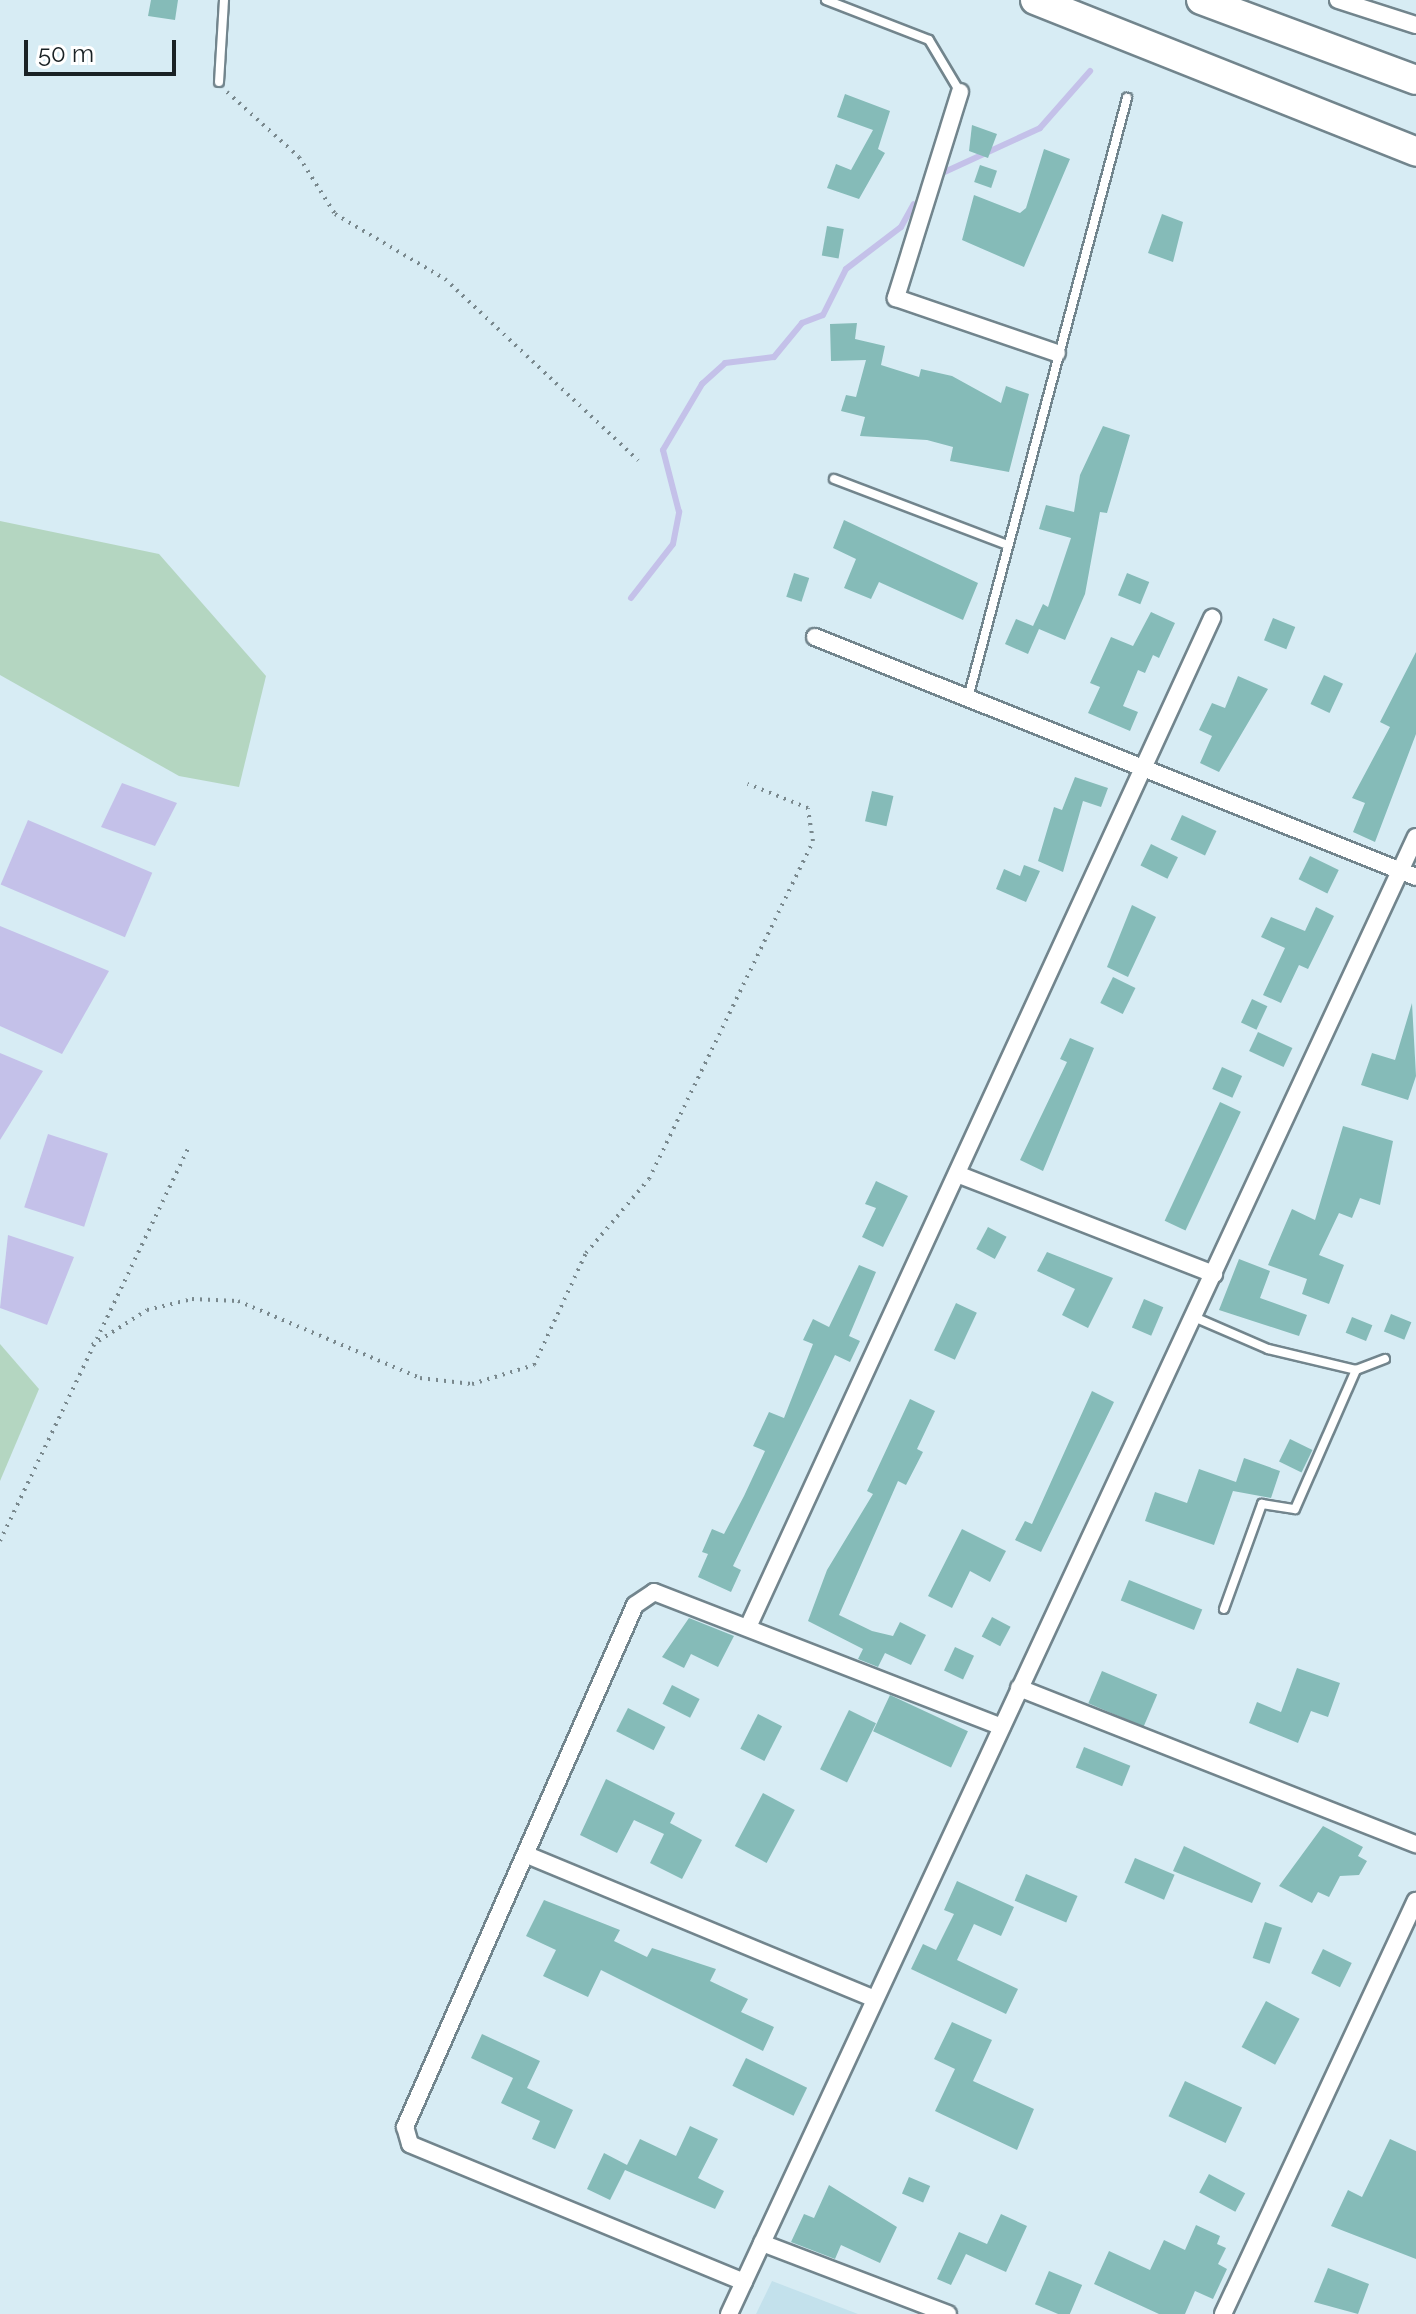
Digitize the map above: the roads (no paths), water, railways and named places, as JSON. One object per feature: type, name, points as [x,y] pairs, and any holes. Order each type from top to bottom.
[{"type":"highway","points":[[1035,0],[1416,152]]},
{"type":"highway","points":[[1201,0],[1416,80]]},
{"type":"street","points":[[1338,0],[1416,25]]},
{"type":"street","points":[[960,92],[896,298],[1057,353]]},
{"type":"street","points":[[748,1627],[1212,618]]},
{"type":"street","points":[[815,637],[1408,874]]},
{"type":"street","points":[[729,2314],[1214,1274],[1408,874],[1416,837]]},
{"type":"street","points":[[957,1174],[1214,1274]]},
{"type":"street","points":[[744,2282],[410,2144],[405,2127],[635,1605],[654,1592],[1002,1727]]},
{"type":"street","points":[[1019,1688],[1416,1844]]},
{"type":"street","points":[[527,1855],[874,1999]]},
{"type":"street","points":[[1223,2314],[1416,1901]]},
{"type":"street","points":[[762,2243],[948,2314]]},
{"type":"lane","points":[[219,82],[224,0]]},
{"type":"lane","points":[[826,0],[929,40],[960,92]]},
{"type":"lane","points":[[968,698],[1005,544],[1127,98]]},
{"type":"lane","points":[[834,479],[1005,544]]},
{"type":"lane","points":[[1194,1317],[1268,1349],[1356,1370],[1385,1359]]},
{"type":"lane","points":[[1224,1609],[1262,1504],[1295,1509],[1356,1370]]},
{"type":"water","points":[[122,783],[177,803],[155,846],[101,827]]},
{"type":"water","points":[[28,820],[152,873],[125,937],[1,884]]},
{"type":"water","points":[[0,926],[109,971],[62,1054],[0,1026]]},
{"type":"water","points":[[0,1053],[43,1071],[0,1140]]},
{"type":"water","points":[[48,1134],[108,1153],[84,1227],[24,1207]]},
{"type":"water","points":[[8,1235],[74,1257],[47,1325],[0,1308]]},
{"type":"waterway","points":[[938,175],[1040,128],[1090,71]]},
{"type":"waterway","points":[[631,598],[673,544],[679,512],[663,450],[702,384],[725,363],[774,357],[802,323],[823,315],[846,269],[901,227],[914,204]]}]
